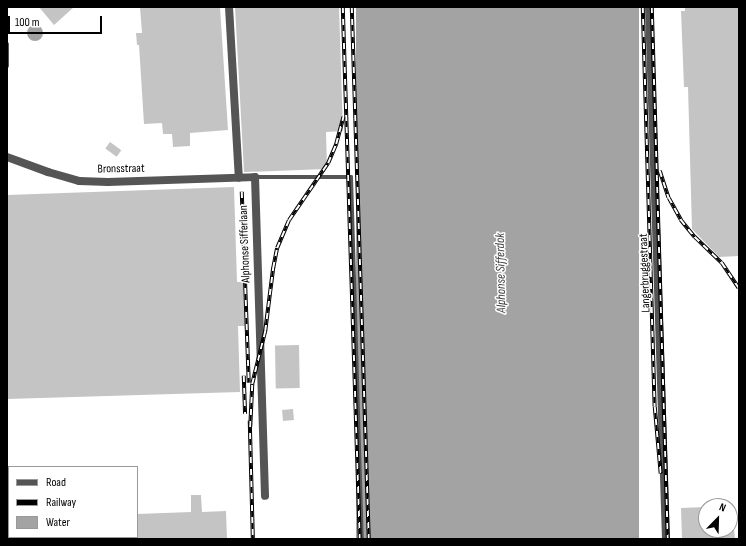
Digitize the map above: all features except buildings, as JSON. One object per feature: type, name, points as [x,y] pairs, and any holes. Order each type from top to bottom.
[{"type":"street","points":[[229,7],[239,178],[254,177]]},
{"type":"street","name":"Langerbruggestraat","points":[[649,7],[666,539]]},
{"type":"street","name":"Bronsstraat","points":[[7,157],[53,174],[78,181],[239,178]]},
{"type":"street","name":"Alphonse Sifferlaan","points":[[254,177],[265,496]]},
{"type":"lane","points":[[7,44],[7,66]]},
{"type":"lane","points":[[254,177],[350,177],[362,539]]},
{"type":"water","name":"Alphonse Sifferdok","points":[[356,7],[639,7],[639,539],[356,539]]},
{"type":"water","points":[[32,25],[38,25],[43,30],[41,39],[38,41],[32,41],[27,36],[27,30]]},
{"type":"railway","points":[[343,7],[360,539]]},
{"type":"railway","points":[[352,7],[369,539]]},
{"type":"railway","points":[[643,7],[655,407],[661,474]]},
{"type":"railway","points":[[652,7],[668,539]]},
{"type":"railway","points":[[250,427],[252,384],[265,331],[277,248],[289,220],[328,163],[336,144],[343,117]]},
{"type":"railway","points":[[660,171],[669,198],[681,220],[695,237],[722,263],[739,288]]},
{"type":"railway","points":[[242,192],[249,383]]},
{"type":"railway","points":[[244,376],[245,414]]},
{"type":"railway","points":[[250,421],[253,539]]}]
